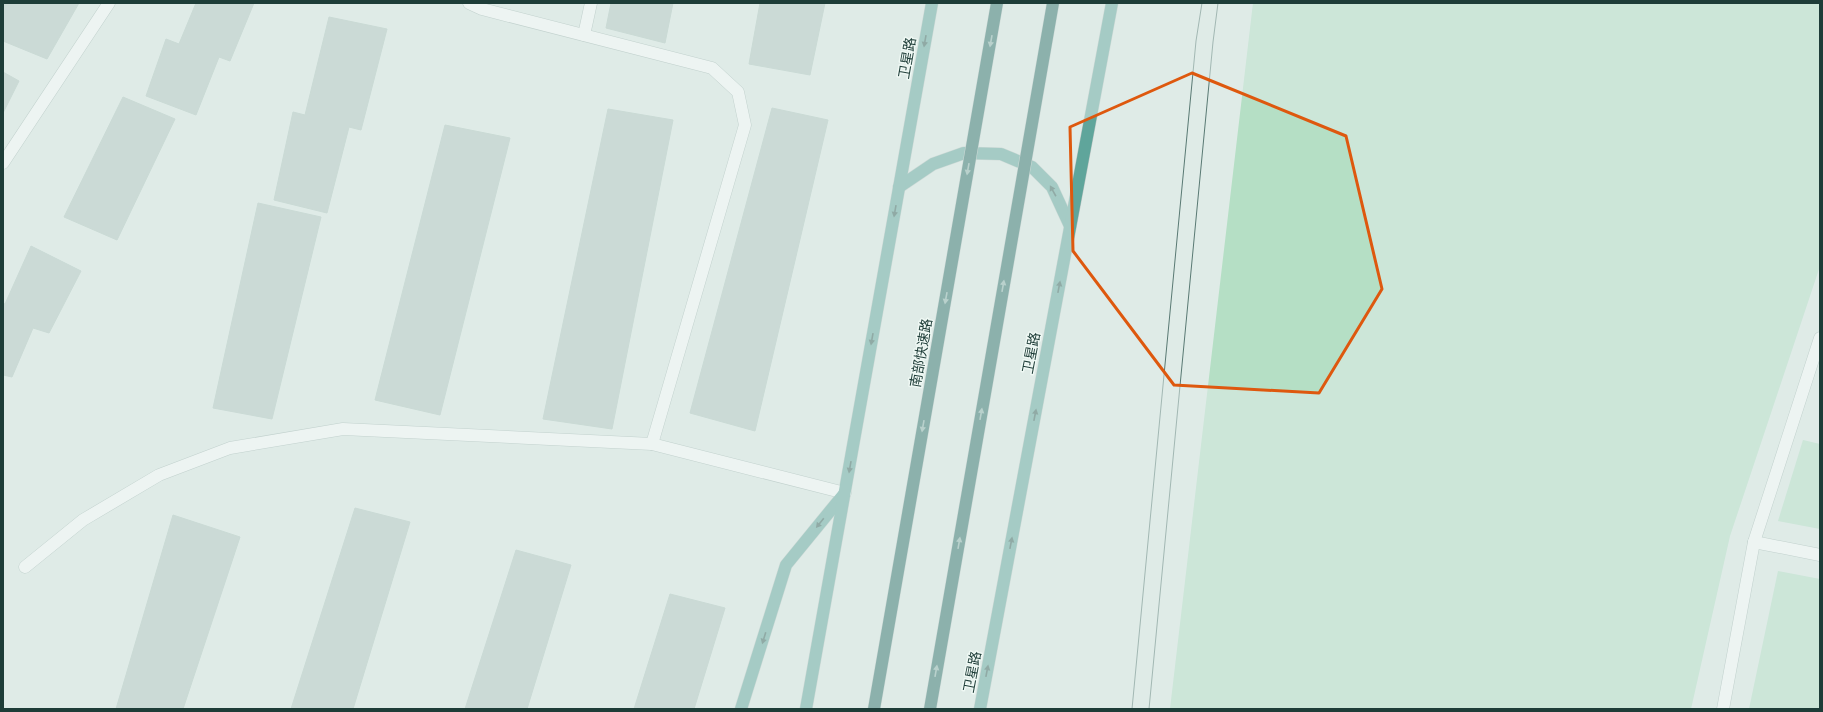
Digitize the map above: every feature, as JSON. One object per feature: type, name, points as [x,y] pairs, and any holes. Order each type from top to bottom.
[{"type":"highway","name":"南部快速路","points":[[874,709],[997,3]]},
{"type":"highway","points":[[930,709],[1053,3]]},
{"type":"main road","name":"卫星路","points":[[806,709],[932,3]]},
{"type":"main road","name":"卫星路","points":[[980,709],[1112,3]]},
{"type":"main road","points":[[899,187],[933,164],[964,153],[1001,154],[1032,167],[1052,187],[1070,226]]},
{"type":"main road","points":[[743,707],[786,565],[845,493]]},
{"type":"lane","points":[[3,163],[109,3]]},
{"type":"lane","points":[[469,3],[482,9],[712,68],[738,92],[745,125],[652,444]]},
{"type":"lane","points":[[584,35],[591,3]]},
{"type":"lane","points":[[1722,709],[1754,542],[1820,338]]},
{"type":"lane","points":[[25,567],[83,520],[159,475],[230,448],[343,429],[652,444],[845,493]]},
{"type":"lane","points":[[1754,542],[1820,555]]},
{"type":"highlighted area","points":[[1192,73],[1346,136],[1382,289],[1319,393],[1174,385],[1073,251],[1070,127]]},
{"type":"green space","points":[[1253,3],[1820,3],[1820,266],[1730,536],[1691,709],[1170,709]]},
{"type":"green space","points":[[1803,440],[1820,444],[1820,529],[1778,521]]},
{"type":"green space","points":[[1778,571],[1820,579],[1820,709],[1749,709]]},
{"type":"building","points":[[4,3],[79,3],[47,59],[3,41]]},
{"type":"building","points":[[196,3],[254,3],[230,61],[219,57],[196,115],[146,96],[166,39],[179,44]]},
{"type":"building","points":[[611,3],[673,3],[665,43],[606,28]]},
{"type":"building","points":[[760,3],[825,3],[810,75],[749,64]]},
{"type":"building","points":[[329,17],[387,29],[361,130],[349,127],[327,213],[274,200],[293,112],[305,115]]},
{"type":"building","points":[[3,72],[19,81],[3,113]]},
{"type":"building","points":[[123,97],[175,119],[117,240],[64,217]]},
{"type":"building","points":[[772,108],[828,120],[755,431],[690,413]]},
{"type":"building","points":[[608,109],[673,120],[612,429],[543,419]]},
{"type":"building","points":[[445,125],[510,138],[440,415],[375,400]]},
{"type":"building","points":[[258,203],[321,217],[272,419],[213,408]]},
{"type":"building","points":[[31,246],[81,271],[49,333],[33,328],[12,377],[3,375],[3,303],[5,304]]},
{"type":"building","points":[[355,508],[410,522],[353,709],[291,709]]},
{"type":"building","points":[[173,515],[240,537],[183,709],[116,709]]},
{"type":"building","points":[[516,550],[571,565],[527,709],[465,709]]},
{"type":"building","points":[[670,594],[725,608],[694,709],[634,709]]},
{"type":"tram line","points":[[1132,709],[1196,41],[1202,3]]},
{"type":"tram line","points":[[1149,709],[1218,3]]}]
